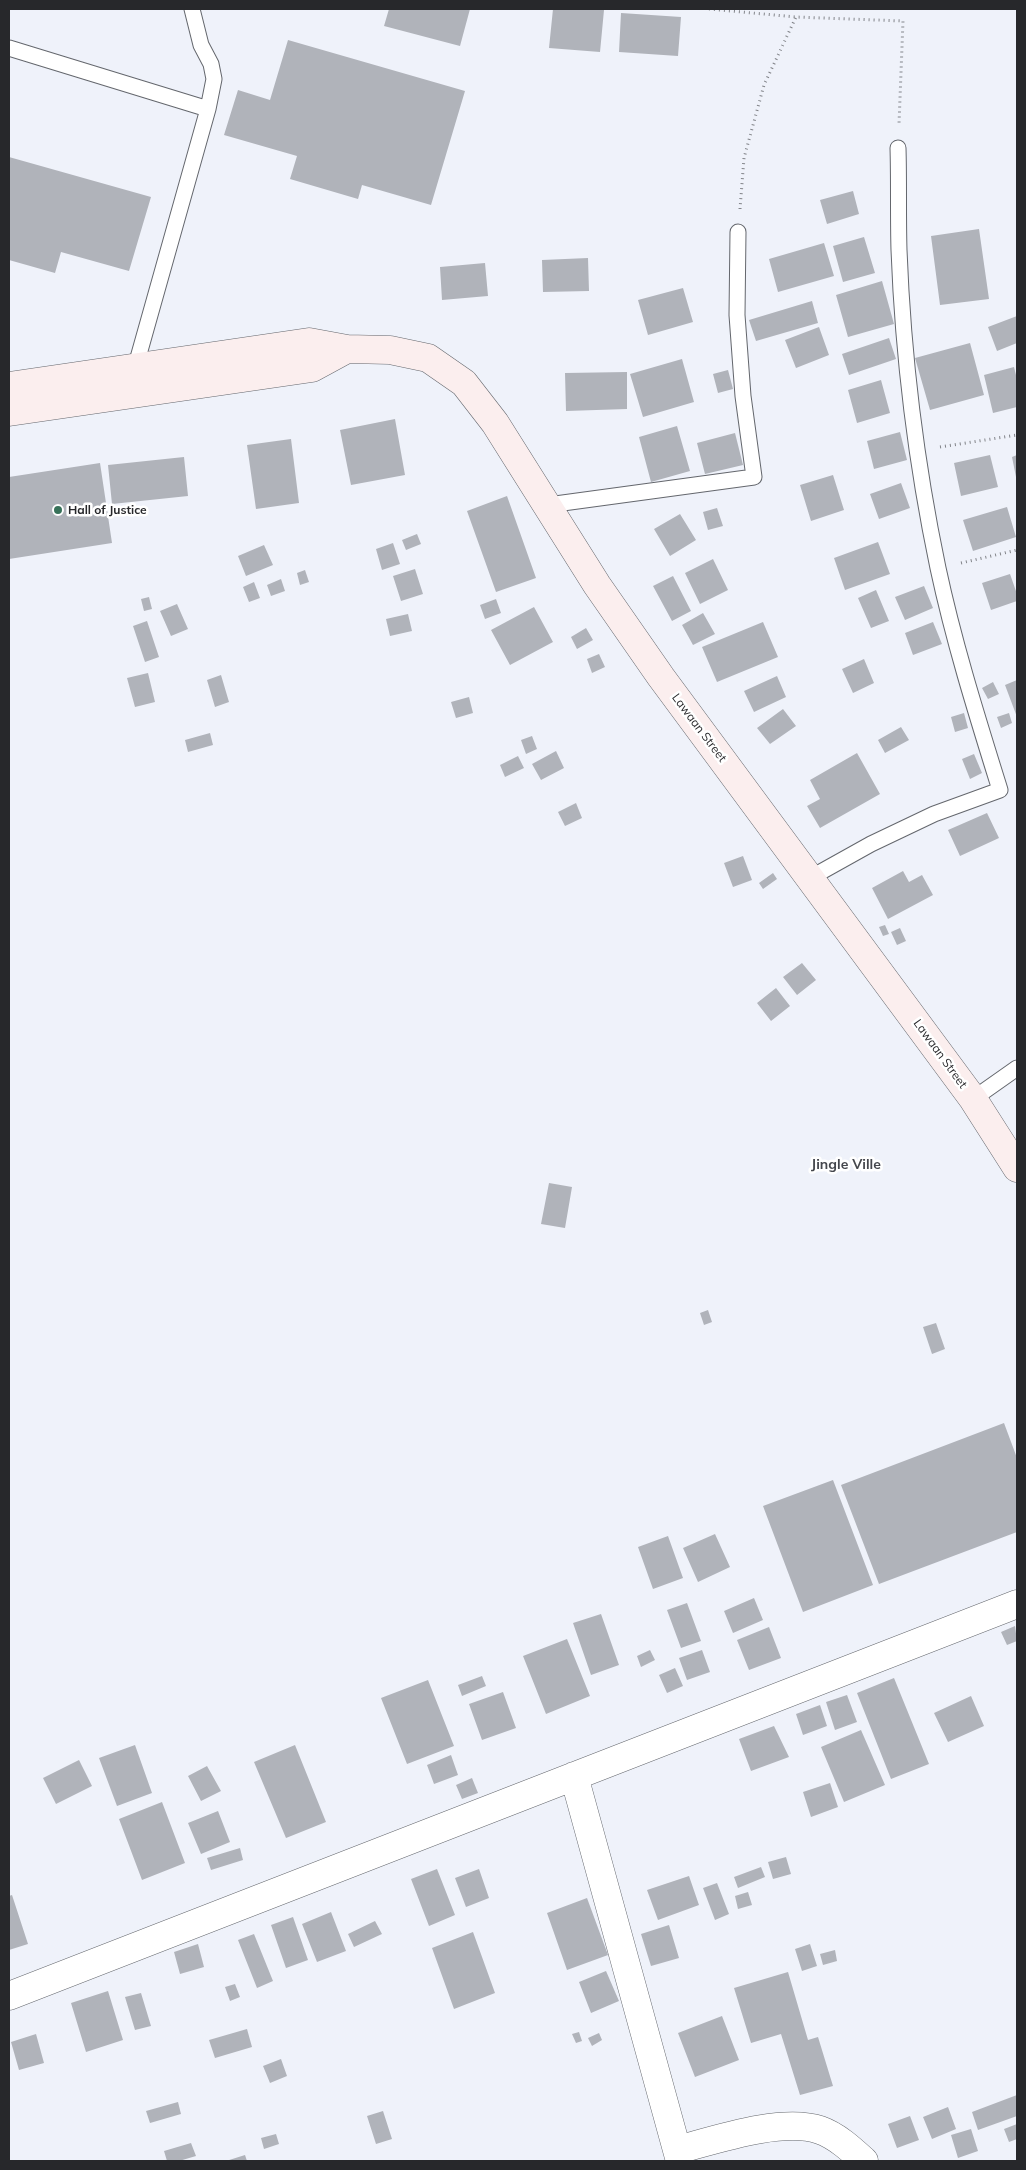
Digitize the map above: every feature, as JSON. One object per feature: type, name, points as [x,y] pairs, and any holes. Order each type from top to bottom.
[{"type":"street","name":"Lawaan Street","points":[[9,386],[309,342],[348,349],[390,350],[428,358],[464,383],[495,423],[597,585],[661,677],[973,1099],[1017,1168]]},
{"type":"street","points":[[9,412],[312,368],[348,349]]},
{"type":"street","points":[[9,1996],[1017,1604]]},
{"type":"street","points":[[574,1776],[678,2156],[751,2131],[790,2126],[820,2130],[846,2146],[864,2161]]},
{"type":"lane","points":[[127,395],[208,109],[214,79],[211,64],[200,45],[192,9]]},
{"type":"lane","points":[[9,48],[208,109]]},
{"type":"lane","points":[[810,878],[871,844],[934,814],[1000,790],[966,680],[938,568],[917,450],[904,322],[899,249],[898,148]]},
{"type":"lane","points":[[548,505],[754,477],[743,396],[739,342],[738,232]]},
{"type":"lane","points":[[973,1099],[1017,1068]]},
{"type":"path","points":[[709,9],[796,17],[903,21],[898,148]]},
{"type":"path","points":[[738,232],[747,148],[764,85],[796,17]]},
{"type":"path","points":[[917,450],[1017,435]]},
{"type":"path","points":[[938,568],[1017,550]]},
{"type":"building","points":[[389,9],[470,9],[460,46],[384,26]]},
{"type":"building","points":[[553,9],[604,10],[600,52],[549,48]]},
{"type":"building","points":[[621,13],[681,17],[678,56],[619,52]]},
{"type":"building","points":[[288,40],[465,91],[431,205],[362,185],[358,199],[290,179],[297,156],[224,135],[238,90],[270,100]]},
{"type":"building","points":[[9,157],[151,197],[129,271],[61,252],[55,273],[9,260]]},
{"type":"building","points":[[853,191],[859,214],[827,224],[820,200]]},
{"type":"building","points":[[979,229],[989,299],[940,305],[931,236]]},
{"type":"building","points":[[864,237],[875,273],[843,282],[833,246]]},
{"type":"building","points":[[824,243],[834,276],[778,292],[769,259]]},
{"type":"building","points":[[588,258],[589,291],[543,292],[542,260]]},
{"type":"building","points":[[485,263],[488,296],[442,300],[440,267]]},
{"type":"building","points":[[882,281],[894,324],[848,337],[836,295]]},
{"type":"building","points":[[683,288],[693,322],[648,335],[638,300]]},
{"type":"building","points":[[812,301],[818,323],[756,341],[749,320]]},
{"type":"building","points":[[1017,316],[1017,343],[997,351],[988,327]]},
{"type":"building","points":[[819,327],[829,355],[796,368],[785,340]]},
{"type":"building","points":[[889,338],[896,359],[849,375],[842,354]]},
{"type":"building","points":[[970,343],[984,395],[930,410],[915,358]]},
{"type":"building","points":[[682,359],[694,402],[643,417],[630,374]]},
{"type":"building","points":[[1014,367],[1017,379],[1017,407],[993,413],[984,375]]},
{"type":"building","points":[[728,370],[733,389],[718,393],[713,374]]},
{"type":"building","points":[[627,372],[627,409],[566,411],[565,373]]},
{"type":"building","points":[[881,380],[890,413],[857,423],[848,390]]},
{"type":"building","points":[[395,419],[405,475],[351,485],[340,430]]},
{"type":"building","points":[[677,426],[690,471],[651,482],[639,437]]},
{"type":"building","points":[[900,432],[907,460],[874,469],[867,441]]},
{"type":"building","points":[[735,433],[743,465],[705,474],[697,443]]},
{"type":"building","points":[[291,439],[299,503],[256,509],[247,445]]},
{"type":"building","points":[[990,455],[998,487],[961,496],[954,463]]},
{"type":"building","points":[[1017,455],[1017,476],[1016,477],[1012,457]]},
{"type":"building","points":[[184,457],[188,496],[112,504],[108,465]]},
{"type":"building","name":"Hall of Justice","points":[[100,463],[112,543],[9,559],[9,477]]},
{"type":"building","points":[[833,475],[844,510],[811,521],[800,485]]},
{"type":"building","points":[[901,483],[910,508],[879,519],[870,494]]},
{"type":"building","points":[[507,496],[536,578],[496,592],[467,511]]},
{"type":"building","points":[[1007,507],[1016,537],[973,551],[963,520]]},
{"type":"building","points":[[717,508],[723,526],[708,530],[703,512]]},
{"type":"building","points":[[680,514],[696,540],[670,556],[654,529]]},
{"type":"building","points":[[417,534],[421,544],[406,550],[402,540]]},
{"type":"building","points":[[878,542],[890,574],[845,590],[834,558]]},
{"type":"building","points":[[393,543],[400,564],[382,570],[376,549]]},
{"type":"building","points":[[264,545],[273,565],[246,576],[238,556]]},
{"type":"building","points":[[713,559],[728,590],[700,604],[685,573]]},
{"type":"building","points":[[415,569],[423,594],[401,601],[393,576]]},
{"type":"building","points":[[305,570],[309,582],[300,585],[297,573]]},
{"type":"building","points":[[1010,574],[1017,594],[1017,601],[991,610],[982,583]]},
{"type":"building","points":[[673,576],[691,611],[672,621],[653,586]]},
{"type":"building","points":[[281,579],[285,591],[271,596],[267,585]]},
{"type":"building","points":[[254,582],[260,598],[249,602],[243,587]]},
{"type":"building","points":[[924,586],[933,608],[905,620],[895,597]]},
{"type":"building","points":[[876,590],[889,621],[871,628],[858,598]]},
{"type":"building","points":[[149,597],[152,609],[144,611],[141,599]]},
{"type":"building","points":[[496,599],[501,613],[485,619],[480,605]]},
{"type":"building","points":[[177,604],[188,629],[171,636],[160,611]]},
{"type":"building","points":[[534,607],[553,642],[510,665],[491,630]]},
{"type":"building","points":[[703,613],[715,634],[693,645],[682,625]]},
{"type":"building","points":[[408,614],[412,631],[390,636],[386,619]]},
{"type":"building","points":[[147,621],[159,657],[145,662],[133,626]]},
{"type":"building","points":[[763,622],[778,657],[717,682],[702,647]]},
{"type":"building","points":[[933,622],[942,644],[913,655],[905,633]]},
{"type":"building","points":[[586,628],[593,640],[577,649],[571,637]]},
{"type":"building","points":[[599,654],[605,667],[592,673],[587,659]]},
{"type":"building","points":[[864,659],[874,683],[853,693],[842,669]]},
{"type":"building","points":[[148,673],[155,702],[135,707],[127,678]]},
{"type":"building","points":[[221,675],[229,702],[215,707],[207,680]]},
{"type":"building","points":[[777,676],[786,697],[754,712],[744,691]]},
{"type":"building","points":[[1017,680],[1017,717],[1005,685]]},
{"type":"building","points":[[993,682],[999,694],[988,699],[982,688]]},
{"type":"building","points":[[469,697],[473,713],[456,718],[451,702]]},
{"type":"building","points":[[783,709],[796,726],[770,744],[757,728]]},
{"type":"building","points":[[964,713],[968,728],[955,732],[951,717]]},
{"type":"building","points":[[1009,713],[1012,723],[1001,728],[997,717]]},
{"type":"building","points":[[901,727],[909,740],[885,753],[878,740]]},
{"type":"building","points":[[210,733],[213,745],[188,752],[185,740]]},
{"type":"building","points":[[532,736],[537,749],[526,754],[521,740]]},
{"type":"building","points":[[556,751],[564,768],[541,780],[532,764]]},
{"type":"building","points":[[857,753],[880,794],[820,828],[807,806],[820,799],[810,780]]},
{"type":"building","points":[[974,754],[982,773],[970,779],[962,759]]},
{"type":"building","points":[[518,756],[524,768],[505,777],[500,765]]},
{"type":"building","points":[[576,803],[582,818],[565,826],[558,812]]},
{"type":"building","points":[[987,813],[999,838],[960,856],[948,830]]},
{"type":"building","points":[[743,856],[752,880],[733,887],[724,863]]},
{"type":"building","points":[[903,871],[909,882],[922,875],[933,895],[888,919],[872,888]]},
{"type":"building","points":[[773,873],[777,879],[763,889],[759,883]]},
{"type":"building","points":[[885,925],[889,934],[883,936],[879,927]]},
{"type":"building","points":[[900,928],[906,941],[897,945],[891,932]]},
{"type":"building","points":[[802,963],[816,980],[797,995],[783,977]]},
{"type":"building","points":[[776,988],[790,1006],[771,1021],[757,1003]]},
{"type":"building","points":[[549,1183],[572,1187],[565,1228],[541,1224]]},
{"type":"building","points":[[708,1310],[712,1322],[704,1325],[700,1313]]},
{"type":"building","points":[[936,1323],[945,1349],[932,1354],[923,1327]]},
{"type":"building","points":[[1004,1423],[1017,1458],[1017,1532],[879,1584],[841,1485]]},
{"type":"building","points":[[833,1480],[873,1585],[803,1612],[763,1506]]},
{"type":"building","points":[[715,1534],[730,1567],[698,1582],[683,1548]]},
{"type":"building","points":[[668,1536],[683,1578],[653,1589],[638,1547]]},
{"type":"building","points":[[754,1598],[763,1620],[733,1633],[724,1611]]},
{"type":"building","points":[[687,1603],[701,1641],[681,1648],[667,1610]]},
{"type":"building","points":[[601,1614],[619,1665],[591,1675],[573,1623]]},
{"type":"building","points":[[1015,1626],[1017,1641],[1007,1645],[1001,1632]]},
{"type":"building","points":[[769,1627],[781,1658],[749,1670],[737,1640]]},
{"type":"building","points":[[567,1639],[590,1696],[546,1714],[523,1656]]},
{"type":"building","points":[[650,1650],[655,1660],[641,1667],[637,1656]]},
{"type":"building","points":[[702,1650],[710,1672],[687,1680],[679,1658]]},
{"type":"building","points":[[675,1668],[683,1686],[667,1693],[659,1675]]},
{"type":"building","points":[[482,1676],[486,1686],[462,1696],[458,1685]]},
{"type":"building","points":[[894,1678],[929,1764],[891,1779],[857,1693]]},
{"type":"building","points":[[428,1680],[454,1746],[407,1764],[381,1698]]},
{"type":"building","points":[[503,1692],[516,1728],[482,1740],[469,1704]]},
{"type":"building","points":[[847,1695],[857,1722],[835,1730],[826,1702]]},
{"type":"building","points":[[971,1696],[984,1726],[948,1742],[934,1713]]},
{"type":"building","points":[[820,1705],[827,1726],[803,1735],[796,1714]]},
{"type":"building","points":[[774,1726],[789,1757],[751,1771],[739,1739]]},
{"type":"building","points":[[861,1730],[885,1785],[844,1802],[821,1747]]},
{"type":"building","points":[[135,1745],[152,1793],[117,1806],[99,1758]]},
{"type":"building","points":[[295,1745],[326,1822],[286,1838],[254,1762]]},
{"type":"building","points":[[451,1755],[458,1775],[434,1784],[427,1765]]},
{"type":"building","points":[[79,1760],[92,1786],[56,1804],[43,1778]]},
{"type":"building","points":[[207,1766],[221,1791],[201,1801],[188,1776]]},
{"type":"building","points":[[472,1778],[478,1793],[462,1799],[456,1785]]},
{"type":"building","points":[[830,1783],[838,1807],[811,1817],[803,1792]]},
{"type":"building","points":[[162,1802],[185,1863],[142,1880],[119,1819]]},
{"type":"building","points":[[218,1811],[230,1842],[201,1854],[188,1823]]},
{"type":"building","points":[[240,1848],[243,1860],[211,1870],[207,1858]]},
{"type":"building","points":[[786,1857],[791,1874],[773,1879],[768,1862]]},
{"type":"building","points":[[761,1867],[765,1877],[738,1888],[734,1877]]},
{"type":"building","points":[[437,1869],[455,1915],[429,1926],[411,1879]]},
{"type":"building","points":[[479,1869],[489,1898],[466,1907],[455,1878]]},
{"type":"building","points":[[689,1876],[699,1905],[658,1920],[647,1890]]},
{"type":"building","points":[[717,1883],[729,1914],[715,1920],[703,1888]]},
{"type":"building","points":[[748,1892],[752,1905],[738,1909],[735,1896]]},
{"type":"building","points":[[12,1895],[28,1944],[9,1950],[9,1896]]},
{"type":"building","points":[[587,1898],[608,1955],[567,1970],[547,1913]]},
{"type":"building","points":[[331,1912],[346,1951],[317,1962],[302,1924]]},
{"type":"building","points":[[293,1917],[308,1960],[286,1968],[271,1925]]},
{"type":"building","points":[[375,1921],[382,1934],[354,1947],[348,1934]]},
{"type":"building","points":[[669,1925],[679,1958],[651,1966],[641,1934]]},
{"type":"building","points":[[473,1932],[495,1993],[454,2009],[432,1948]]},
{"type":"building","points":[[254,1934],[273,1981],[257,1988],[238,1940]]},
{"type":"building","points":[[198,1944],[204,1967],[180,1974],[174,1952]]},
{"type":"building","points":[[810,1944],[817,1966],[802,1971],[795,1949]]},
{"type":"building","points":[[835,1950],[837,1961],[823,1965],[820,1954]]},
{"type":"building","points":[[606,1971],[619,2001],[591,2013],[579,1982]]},
{"type":"building","points":[[788,1972],[808,2040],[818,2037],[833,2086],[800,2095],[781,2034],[751,2043],[734,1988]]},
{"type":"building","points":[[235,1984],[240,1997],[230,2001],[225,1987]]},
{"type":"building","points":[[108,1991],[123,2040],[86,2052],[71,2003]]},
{"type":"building","points":[[141,1993],[151,2026],[135,2030],[125,1997]]},
{"type":"building","points":[[722,2016],[739,2060],[695,2077],[678,2033]]},
{"type":"building","points":[[247,2029],[252,2047],[215,2058],[209,2040]]},
{"type":"building","points":[[579,2032],[582,2041],[576,2043],[572,2034]]},
{"type":"building","points":[[599,2033],[602,2040],[592,2046],[588,2038]]},
{"type":"building","points":[[36,2034],[44,2063],[19,2070],[11,2042]]},
{"type":"building","points":[[281,2059],[287,2076],[270,2083],[263,2066]]},
{"type":"building","points":[[1017,2095],[1017,2116],[978,2130],[972,2112]]},
{"type":"building","points":[[178,2102],[181,2114],[150,2123],[146,2111]]},
{"type":"building","points":[[948,2107],[956,2129],[932,2139],[923,2117]]},
{"type":"building","points":[[383,2111],[392,2139],[376,2144],[367,2116]]},
{"type":"building","points":[[910,2116],[919,2140],[897,2148],[888,2124]]},
{"type":"building","points":[[1017,2124],[1017,2139],[1009,2142],[1004,2129]]},
{"type":"building","points":[[971,2129],[978,2151],[958,2158],[951,2135]]},
{"type":"building","points":[[276,2134],[279,2144],[264,2149],[261,2138]]},
{"type":"building","points":[[191,2143],[196,2156],[179,2161],[167,2161],[164,2151]]},
{"type":"building","points":[[245,2155],[247,2161],[226,2161]]},
{"type":"place","name":"Hall of Justice","points":[[58,510]]},
{"type":"district","name":"Jingle Ville","points":[[846,1165]]}]
